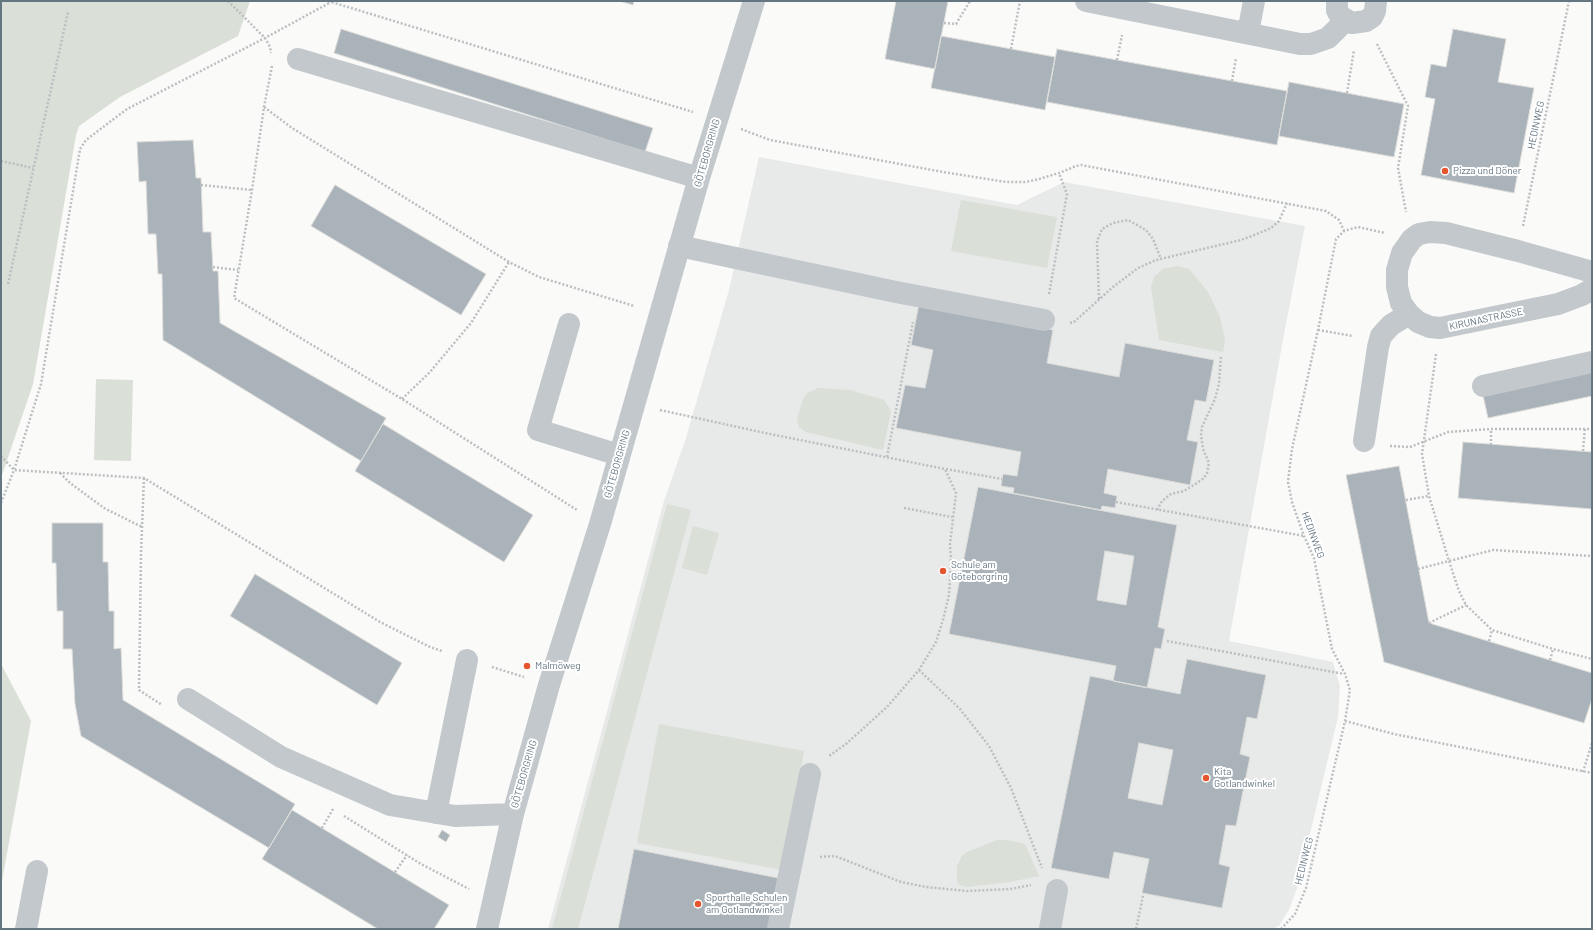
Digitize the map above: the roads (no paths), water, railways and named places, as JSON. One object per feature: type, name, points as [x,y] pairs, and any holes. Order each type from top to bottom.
[{"type":"street","name":"GÖTEBORGRING","points":[[487,929],[513,814],[549,685],[600,524],[679,246],[754,1]]},
{"type":"street","points":[[1086,1],[1300,44],[1311,44],[1328,38],[1375,11],[1376,1]]},
{"type":"street","points":[[1248,33],[1254,1]]},
{"type":"street","points":[[1337,1],[1337,10],[1340,16],[1355,22]]},
{"type":"street","points":[[298,59],[700,178]]},
{"type":"street","name":"KIRUNASTRASSE","points":[[1592,272],[1446,233],[1430,232],[1419,234],[1412,239],[1402,253],[1397,270],[1396,287],[1401,303],[1418,322],[1430,327],[1440,328],[1558,304],[1582,295],[1592,289]]},
{"type":"street","points":[[679,246],[918,296],[1044,320]]},
{"type":"street","points":[[1364,441],[1381,336],[1391,325],[1410,314]]},
{"type":"street","points":[[569,324],[538,430],[619,455]]},
{"type":"street","points":[[1482,386],[1592,362]]},
{"type":"street","points":[[436,812],[467,660]]},
{"type":"street","points":[[188,699],[281,757],[390,805],[455,816],[513,814]]},
{"type":"street","points":[[778,929],[810,774]]},
{"type":"street","points":[[26,929],[37,871]]},
{"type":"street","points":[[1050,929],[1053,885]]},
{"type":"place","name":"Pizza und Döner","points":[[1445,171]]},
{"type":"place","name":"Schule am Göteborgring","points":[[943,571]]},
{"type":"place","name":"Malmöweg","points":[[527,666]]},
{"type":"place","name":"Kita Gotlandwinkel","points":[[1206,778]]},
{"type":"place","name":"Sporthalle Schulen am Gotlandwinkel","points":[[698,904]]}]
